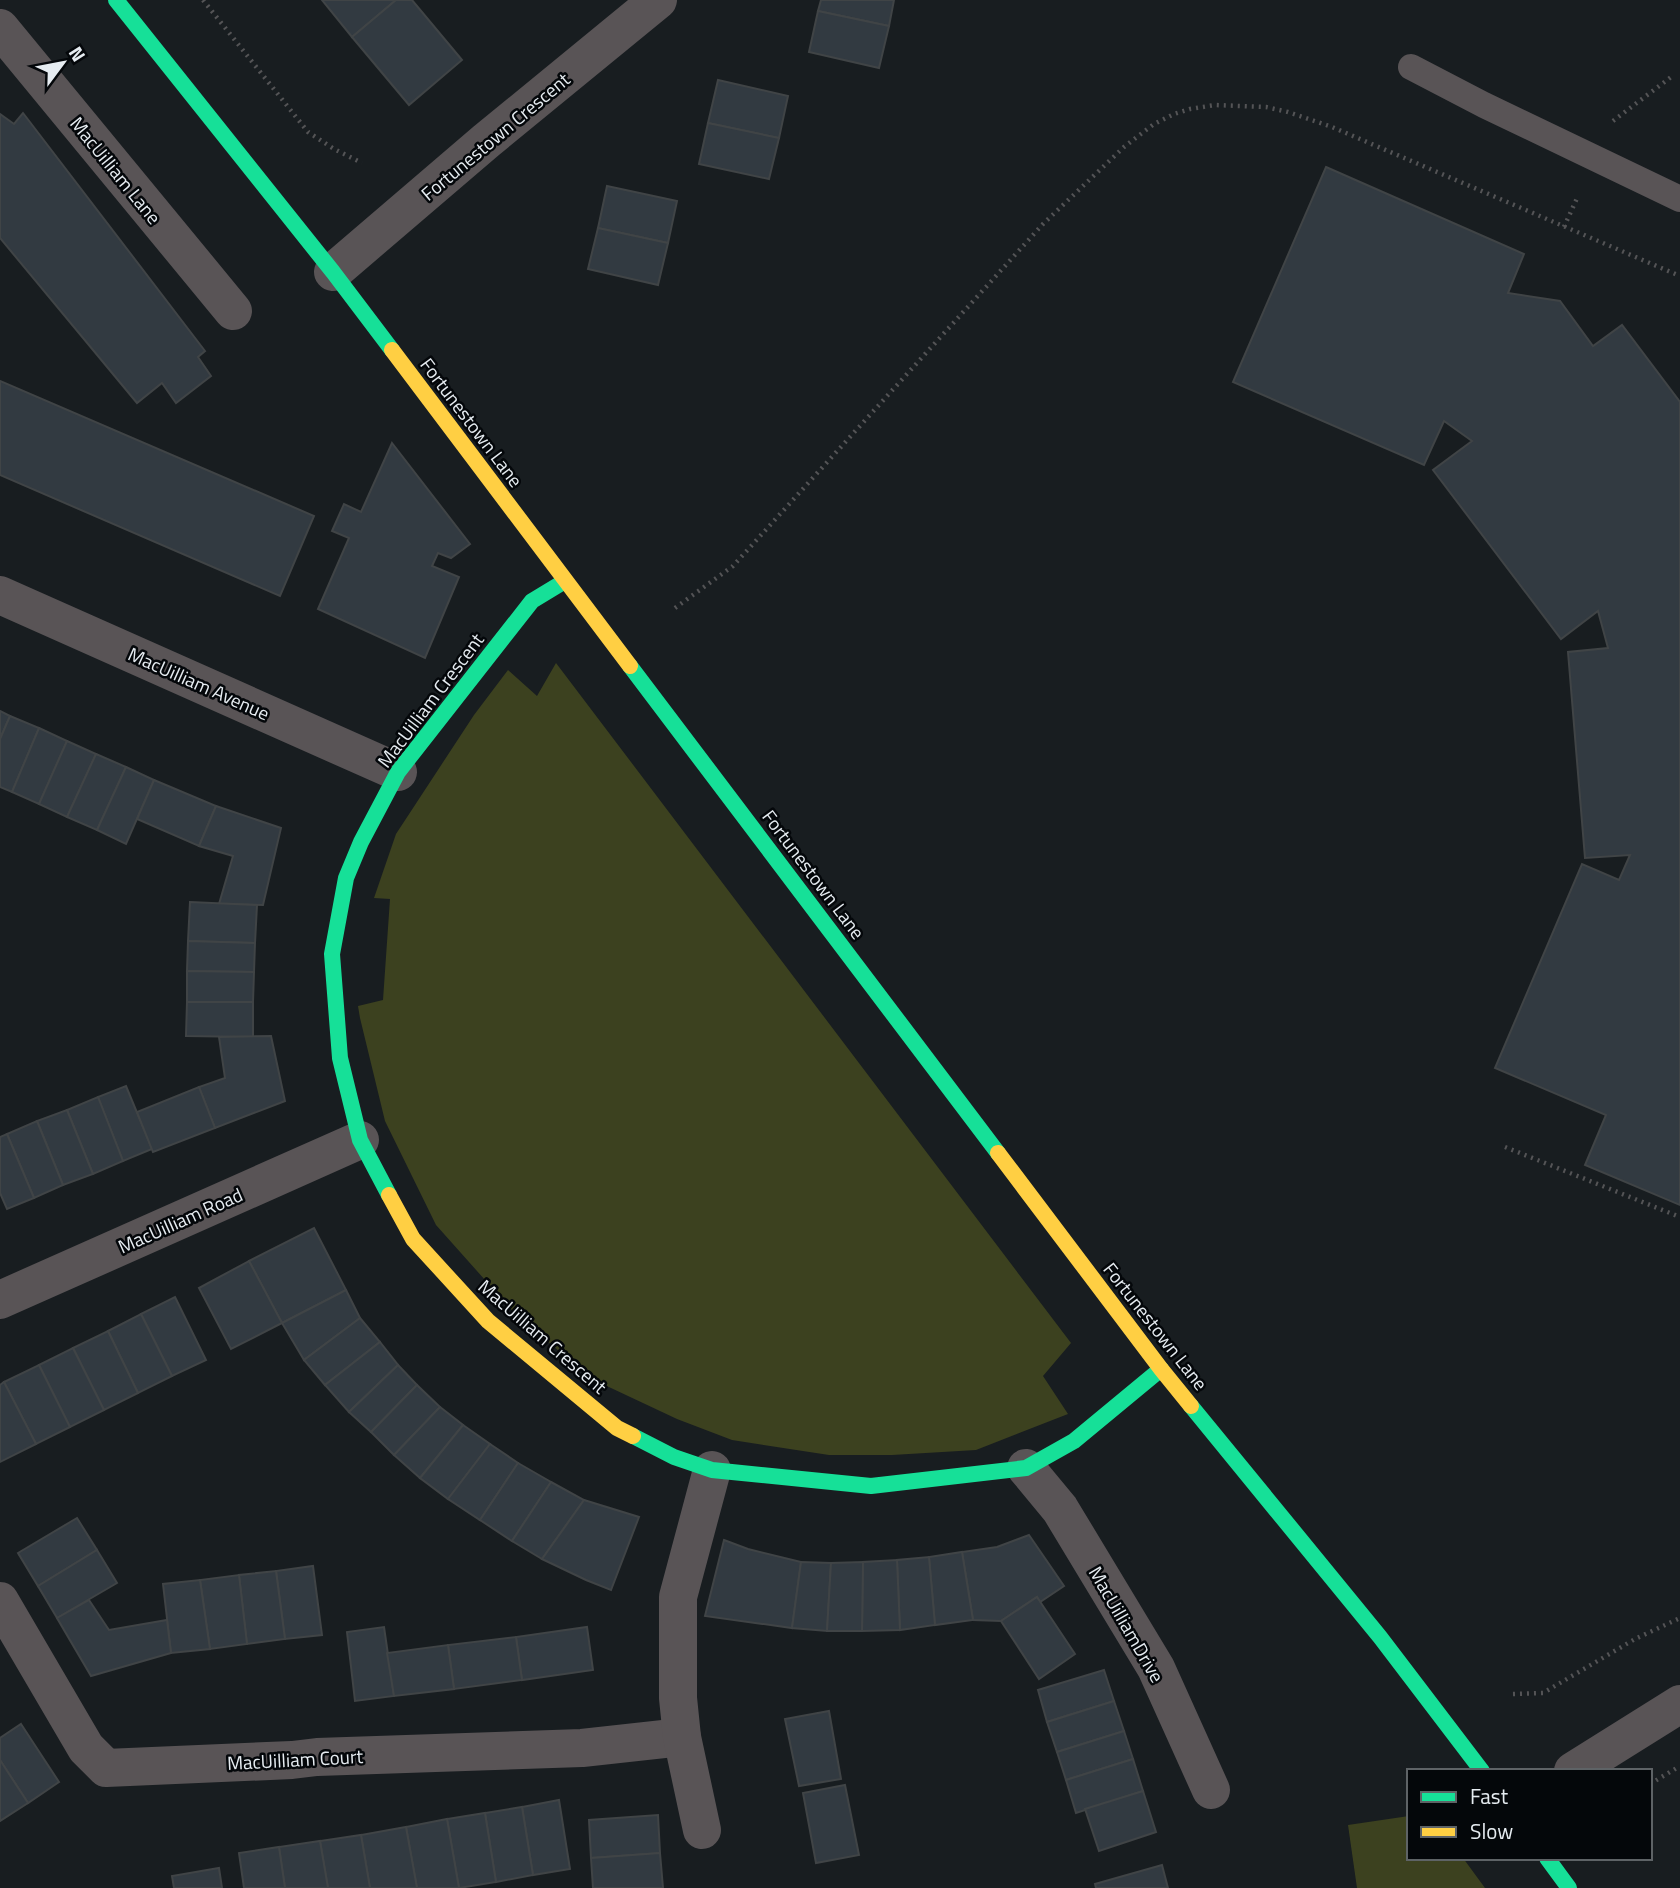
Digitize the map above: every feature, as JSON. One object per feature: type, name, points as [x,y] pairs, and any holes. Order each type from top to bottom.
[{"type":"street","name":"Fortunestown Lane","points":[[116,0],[333,272],[1161,1369],[1380,1637],[1480,1769]]},
{"type":"street","name":"Fortunestown Crescent","points":[[333,272],[486,141],[658,0]]},
{"type":"street","name":"MacUilliam Lane","points":[[0,28],[233,312]]},
{"type":"street","name":"MacUilliam Crescent","points":[[565,581],[532,601],[398,772],[360,842],[346,878],[332,954],[340,1058],[360,1140],[413,1240],[488,1321],[617,1427],[674,1457],[712,1470],[871,1486],[1026,1468],[1074,1441],[1161,1369]]},
{"type":"street","name":"MacUilliam Avenue","points":[[0,595],[398,772]]},
{"type":"street","name":"MacUilliam Road","points":[[0,1300],[360,1140]]},
{"type":"street","name":"MacUilliamDrive","points":[[1026,1468],[1060,1508],[1156,1668],[1211,1790]]},
{"type":"street","points":[[702,1830],[682,1737],[678,1698],[678,1597],[712,1470]]},
{"type":"street","name":"MacUilliam Court","points":[[4,1618],[86,1748],[106,1768],[317,1757],[583,1748],[682,1737]]},
{"type":"street","points":[[1576,1769],[1680,1704]]},
{"type":"street","points":[[1548,1860],[1569,1888]]},
{"type":"lane","points":[[1411,67],[1680,199]]},
{"type":"path","points":[[203,0],[308,132],[362,163]]},
{"type":"path","points":[[1595,158],[1614,118],[1671,78]]},
{"type":"path","points":[[675,608],[733,566],[1043,224],[1124,147],[1154,124],[1174,114],[1215,105],[1266,107],[1308,119],[1680,276]]},
{"type":"path","points":[[1505,1147],[1680,1217]]},
{"type":"path","points":[[1513,1694],[1543,1693],[1635,1639],[1680,1618]]},
{"type":"path","points":[[1652,1783],[1680,1766]]},
{"type":"green space","points":[[556,663],[1071,1343],[1043,1376],[1068,1414],[976,1450],[892,1455],[829,1455],[732,1440],[677,1419],[594,1380],[518,1317],[436,1225],[385,1121],[360,1018],[358,1006],[383,1000],[390,899],[374,898],[396,834],[474,715],[508,670],[537,696]]},
{"type":"green space","points":[[1407,1816],[1407,1860],[1464,1860],[1485,1888],[1357,1888],[1348,1825]]},
{"type":"building","points":[[322,0],[396,0],[352,37]]},
{"type":"building","points":[[396,0],[412,0],[462,60],[409,105],[352,37]]},
{"type":"building","points":[[821,0],[894,0],[889,26],[818,11]]},
{"type":"building","points":[[818,11],[889,26],[879,68],[809,52]]},
{"type":"building","points":[[718,80],[788,96],[779,138],[708,123]]},
{"type":"building","points":[[23,113],[205,351],[198,357],[211,376],[176,403],[162,383],[137,403],[0,238],[0,114],[14,124]]},
{"type":"building","points":[[708,123],[779,138],[769,179],[699,164]]},
{"type":"building","points":[[1326,167],[1524,254],[1508,293],[1560,301],[1593,346],[1622,325],[1680,402],[1680,1205],[1585,1165],[1606,1115],[1495,1068],[1582,864],[1619,880],[1630,855],[1585,858],[1568,652],[1608,648],[1598,611],[1561,639],[1433,470],[1472,441],[1444,421],[1424,465],[1233,382]]},
{"type":"building","points":[[607,186],[677,201],[668,243],[598,228]]},
{"type":"building","points":[[598,228],[668,243],[658,285],[588,269]]},
{"type":"building","points":[[0,381],[314,516],[280,596],[0,475]]},
{"type":"building","points":[[392,443],[470,544],[451,558],[438,553],[432,566],[459,577],[425,658],[318,609],[349,538],[332,531],[344,504],[361,512]]},
{"type":"building","points":[[0,711],[10,716],[0,739]]},
{"type":"building","points":[[10,716],[39,728],[12,792],[0,787],[0,739]]},
{"type":"building","points":[[39,728],[67,741],[39,804],[12,792]]},
{"type":"building","points":[[67,741],[96,754],[67,817],[39,804]]},
{"type":"building","points":[[96,754],[126,767],[97,830],[67,817]]},
{"type":"building","points":[[126,767],[154,780],[126,844],[97,830]]},
{"type":"building","points":[[154,780],[216,806],[199,846],[137,819]]},
{"type":"building","points":[[216,806],[281,828],[263,905],[219,904],[233,856],[199,846]]},
{"type":"building","points":[[190,902],[257,905],[255,943],[188,941]]},
{"type":"building","points":[[188,941],[255,943],[254,972],[187,971]]},
{"type":"building","points":[[187,971],[254,972],[253,1002],[187,1002]]},
{"type":"building","points":[[187,1002],[253,1002],[253,1037],[186,1036]]},
{"type":"building","points":[[271,1036],[285,1101],[215,1128],[199,1087],[225,1078],[219,1037]]},
{"type":"building","points":[[126,1086],[152,1149],[123,1161],[98,1097]]},
{"type":"building","points":[[199,1087],[215,1128],[153,1152],[137,1112]]},
{"type":"building","points":[[98,1097],[123,1161],[93,1174],[67,1110]]},
{"type":"building","points":[[67,1110],[93,1174],[63,1185],[37,1121]]},
{"type":"building","points":[[37,1121],[63,1185],[34,1198],[7,1134]]},
{"type":"building","points":[[7,1134],[34,1198],[7,1209],[0,1193],[0,1137]]},
{"type":"building","points":[[314,1228],[346,1290],[282,1323],[249,1261]]},
{"type":"building","points":[[249,1261],[282,1323],[231,1349],[199,1288]]},
{"type":"building","points":[[346,1290],[360,1318],[304,1360],[282,1323]]},
{"type":"building","points":[[175,1297],[206,1360],[172,1376],[141,1314]]},
{"type":"building","points":[[141,1314],[172,1376],[138,1393],[108,1331]]},
{"type":"building","points":[[360,1318],[380,1342],[325,1385],[304,1360]]},
{"type":"building","points":[[108,1331],[138,1393],[104,1410],[73,1348]]},
{"type":"building","points":[[380,1342],[398,1365],[349,1412],[325,1385]]},
{"type":"building","points":[[73,1348],[104,1410],[70,1427],[39,1365]]},
{"type":"building","points":[[39,1365],[70,1427],[36,1444],[4,1382]]},
{"type":"building","points":[[398,1365],[417,1385],[371,1432],[349,1412]]},
{"type":"building","points":[[4,1382],[36,1444],[0,1462],[0,1385]]},
{"type":"building","points":[[417,1385],[440,1407],[394,1455],[371,1432]]},
{"type":"building","points":[[440,1407],[463,1425],[420,1478],[394,1455]]},
{"type":"building","points":[[463,1425],[490,1444],[448,1499],[420,1478]]},
{"type":"building","points":[[490,1444],[518,1463],[480,1520],[448,1499]]},
{"type":"building","points":[[518,1463],[551,1482],[512,1541],[480,1520]]},
{"type":"building","points":[[551,1482],[584,1500],[542,1559],[512,1541]]},
{"type":"building","points":[[584,1500],[639,1517],[611,1590],[542,1559]]},
{"type":"building","points":[[77,1518],[97,1550],[38,1586],[18,1553]]},
{"type":"building","points":[[1029,1535],[1064,1586],[1040,1602],[1037,1597],[1001,1621],[973,1620],[962,1552],[997,1547]]},
{"type":"building","points":[[724,1540],[801,1562],[792,1628],[705,1616]]},
{"type":"building","points":[[97,1550],[117,1583],[57,1618],[38,1586]]},
{"type":"building","points":[[962,1552],[973,1620],[935,1625],[929,1557]]},
{"type":"building","points":[[929,1557],[935,1625],[900,1630],[897,1560]]},
{"type":"building","points":[[897,1560],[900,1630],[862,1631],[863,1562]]},
{"type":"building","points":[[801,1562],[831,1563],[827,1631],[792,1628]]},
{"type":"building","points":[[863,1562],[862,1631],[827,1631],[831,1563]]},
{"type":"building","points":[[313,1566],[322,1635],[285,1639],[276,1571]]},
{"type":"building","points":[[276,1571],[285,1639],[247,1644],[239,1575]]},
{"type":"building","points":[[239,1575],[247,1644],[210,1649],[200,1580]]},
{"type":"building","points":[[200,1580],[210,1649],[171,1653],[163,1584]]},
{"type":"building","points":[[1037,1597],[1075,1654],[1039,1679],[1001,1621]]},
{"type":"building","points":[[89,1600],[109,1630],[167,1620],[171,1653],[91,1676],[57,1618]]},
{"type":"building","points":[[384,1627],[394,1696],[355,1701],[347,1632]]},
{"type":"building","points":[[587,1627],[593,1670],[522,1680],[516,1637]]},
{"type":"building","points":[[516,1637],[522,1680],[454,1689],[448,1645]]},
{"type":"building","points":[[448,1645],[454,1689],[394,1696],[387,1653]]},
{"type":"building","points":[[1104,1670],[1114,1701],[1047,1722],[1038,1690]]},
{"type":"building","points":[[1114,1701],[1124,1731],[1057,1752],[1047,1722]]},
{"type":"building","points":[[829,1711],[841,1779],[799,1786],[785,1719]]},
{"type":"building","points":[[21,1724],[59,1782],[28,1803],[0,1760],[0,1738]]},
{"type":"building","points":[[1124,1731],[1133,1759],[1066,1780],[1057,1752]]},
{"type":"building","points":[[1133,1759],[1143,1791],[1076,1813],[1066,1780]]},
{"type":"building","points":[[0,1760],[28,1803],[0,1821]]},
{"type":"building","points":[[845,1785],[859,1855],[816,1863],[803,1793]]},
{"type":"building","points":[[1143,1791],[1156,1832],[1099,1851],[1085,1809]]},
{"type":"building","points":[[559,1800],[570,1869],[533,1875],[522,1807]]},
{"type":"building","points":[[522,1807],[533,1875],[496,1882],[485,1813]]},
{"type":"building","points":[[485,1813],[496,1882],[459,1888],[447,1819]]},
{"type":"building","points":[[658,1815],[660,1853],[591,1858],[589,1820]]},
{"type":"building","points":[[447,1819],[459,1888],[417,1888],[406,1827]]},
{"type":"building","points":[[406,1827],[417,1888],[370,1888],[361,1835]]},
{"type":"building","points":[[361,1835],[370,1888],[328,1888],[320,1841]]},
{"type":"building","points":[[320,1841],[328,1888],[285,1888],[279,1847]]},
{"type":"building","points":[[279,1847],[285,1888],[244,1888],[239,1853]]},
{"type":"building","points":[[660,1853],[663,1888],[593,1888],[591,1858]]},
{"type":"building","points":[[1162,1865],[1168,1888],[1096,1888],[1095,1884]]},
{"type":"building","points":[[219,1868],[222,1888],[174,1888],[172,1876]]},
{"type":"traffic: fast","points":[[116,0],[392,350]]},
{"type":"traffic: fast","points":[[389,1195],[360,1140],[340,1058],[332,954],[346,878],[361,842],[398,772],[532,601],[565,581]]},
{"type":"traffic: fast","points":[[630,666],[998,1153]]},
{"type":"traffic: fast","points":[[633,1436],[674,1457],[712,1470],[871,1486],[1026,1468],[1074,1441],[1161,1369]]},
{"type":"traffic: fast","points":[[1191,1406],[1380,1637],[1480,1769]]},
{"type":"traffic: fast","points":[[1548,1860],[1569,1888]]},
{"type":"traffic: slow","points":[[392,350],[630,666]]},
{"type":"traffic: slow","points":[[998,1153],[1191,1406]]},
{"type":"traffic: slow","points":[[389,1195],[413,1239],[488,1321],[617,1428],[633,1436]]}]
